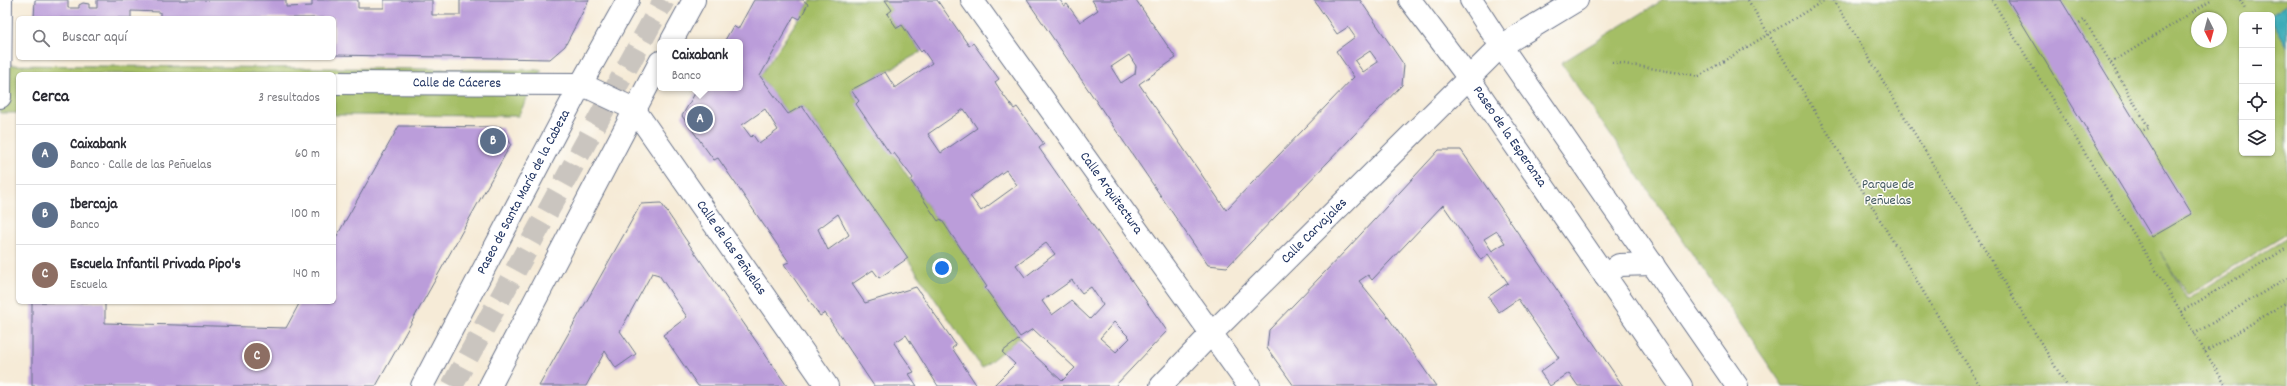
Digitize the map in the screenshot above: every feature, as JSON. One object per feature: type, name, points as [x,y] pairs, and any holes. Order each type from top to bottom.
[{"type":"street","points":[[0,98],[1,0]]},
{"type":"street","name":"Paseo de Santa María de la Cabeza","points":[[422,386],[581,84],[628,0]]},
{"type":"street","points":[[673,39],[694,0]]},
{"type":"street","name":"Calle Arquitectura","points":[[972,0],[1249,386]]},
{"type":"street","name":"Paseo de la Esperanza","points":[[1410,0],[1468,77],[1682,386]]},
{"type":"street","points":[[1472,0],[1501,46],[1737,386]]},
{"type":"street","name":"Calle Carvajales","points":[[1161,386],[1211,334],[1468,77],[1501,46],[1577,0]]},
{"type":"street","points":[[490,386],[657,68]]},
{"type":"street","points":[[0,83],[16,83]]},
{"type":"street","name":"Calle de Cáceres","points":[[336,84],[581,84]]},
{"type":"street","points":[[581,84],[634,110]]},
{"type":"street","name":"Calle de las Peñuelas","points":[[634,110],[827,386]]},
{"type":"street","points":[[1605,276],[1619,265],[1652,264]]},
{"type":"path","points":[[1748,0],[1980,386]]},
{"type":"path","points":[[1612,62],[1700,76],[1825,0]]},
{"type":"path","points":[[1834,0],[2067,386]]},
{"type":"path","points":[[1992,0],[2226,386]]},
{"type":"path","points":[[2111,63],[2212,0]]},
{"type":"path","points":[[2240,0],[2246,10]]},
{"type":"path","points":[[2076,25],[2084,20],[2111,63],[2149,128],[2142,131]]},
{"type":"path","points":[[2181,312],[2287,248]]},
{"type":"path","points":[[2194,334],[2287,278]]},
{"type":"path","points":[[2205,352],[2287,302]]},
{"type":"green space","points":[[811,0],[885,0],[892,10],[887,14],[897,28],[902,25],[921,52],[851,91],[938,221],[941,219],[987,287],[985,288],[1020,337],[982,368],[803,106],[788,114],[760,76]]},
{"type":"green space","name":"Parque de Peñuelas","points":[[1663,0],[2287,0],[2287,234],[2187,295],[2160,251],[2187,299],[2287,238],[2287,386],[1783,386],[1561,63]]},
{"type":"green space","points":[[0,65],[542,70],[518,116],[336,115],[336,72],[16,72],[16,113],[0,113]]},
{"type":"water","points":[[2287,5],[2287,47],[2275,27],[2275,12]]},
{"type":"building","points":[[35,0],[68,0],[68,8],[79,8],[79,5],[83,3],[89,4],[89,8],[97,8],[97,0],[286,0],[286,7],[312,6],[312,0],[358,0],[358,8],[384,8],[384,0],[432,0],[432,15],[460,15],[460,0],[589,0],[565,46],[550,59],[336,55],[336,16],[160,16],[160,12],[131,11],[131,16],[34,16]]},
{"type":"building","points":[[754,0],[803,0],[808,4],[800,19],[794,16],[760,76],[788,114],[802,106],[908,258],[879,278],[873,270],[852,284],[865,303],[916,287],[956,345],[952,348],[977,386],[938,386],[906,335],[894,343],[914,372],[909,374],[917,386],[874,386],[825,313],[820,316],[784,264],[789,262],[718,158],[714,160],[682,116],[696,91],[743,91],[743,39],[726,39],[733,26],[738,29]],"holes":[[[765,109],[778,130],[759,144],[753,135],[751,137],[742,125]],[[838,214],[849,235],[828,250],[818,229]]]},
{"type":"building","points":[[885,0],[937,0],[969,46],[973,43],[999,79],[995,82],[1004,96],[1014,109],[1017,107],[1044,144],[1039,148],[1167,331],[1115,386],[994,385],[1015,364],[1002,352],[1018,340],[1062,381],[1075,368],[1033,329],[1020,337],[985,288],[987,287],[941,219],[938,221],[911,181],[913,178],[894,153],[891,155],[856,104],[859,101],[851,90],[885,72],[895,88],[932,63],[923,50],[921,52],[902,25],[897,28],[887,14],[892,10]],"holes":[[[964,109],[977,128],[941,153],[928,134]],[[1006,170],[1017,185],[981,211],[970,196]],[[1046,243],[1055,254],[1025,277],[1016,265]],[[1072,280],[1082,293],[1091,287],[1103,305],[1090,319],[1071,301],[1052,315],[1042,301]],[[1114,322],[1130,338],[1116,352],[1100,338]]]},
{"type":"building","points":[[1027,0],[1060,0],[1064,6],[1067,4],[1080,22],[1098,10],[1092,0],[1136,0],[1176,58],[1139,84],[1226,210],[1354,77],[1336,51],[1355,37],[1348,27],[1337,34],[1314,0],[1360,0],[1404,65],[1402,85],[1227,267],[1208,265]],"holes":[[[1370,51],[1378,62],[1363,72],[1355,61]],[[1129,55],[1136,66],[1135,74],[1121,83],[1111,67]]]},
{"type":"building","points":[[2008,0],[2061,0],[2192,214],[2152,237]]},
{"type":"building","points":[[399,126],[501,127],[511,144],[376,386],[32,386],[32,304],[105,304],[105,323],[286,328],[299,304],[336,304],[336,237]]},
{"type":"building","points":[[1439,150],[1461,150],[1623,386],[1578,386],[1569,373],[1550,386],[1540,372],[1559,358],[1518,299],[1499,312],[1488,297],[1508,283],[1488,254],[1481,260],[1443,205],[1372,280],[1368,275],[1359,281],[1385,313],[1436,386],[1294,386],[1267,348],[1269,330]],"holes":[[[1497,231],[1505,243],[1492,251],[1484,239]]]},
{"type":"building","points":[[661,203],[787,386],[698,386],[663,335],[687,317],[659,275],[652,273],[620,331],[636,354],[616,368],[605,351],[586,386],[539,386],[641,204]]},
{"type":"tunnel","points":[[452,386],[664,0]]},
{"type":"place","name":"Caixabank","points":[[700,119]]},
{"type":"place","name":"Ibercaja","points":[[493,141]]},
{"type":"place","name":"Escuela Infantil Privada Pipo's","points":[[257,356]]}]
